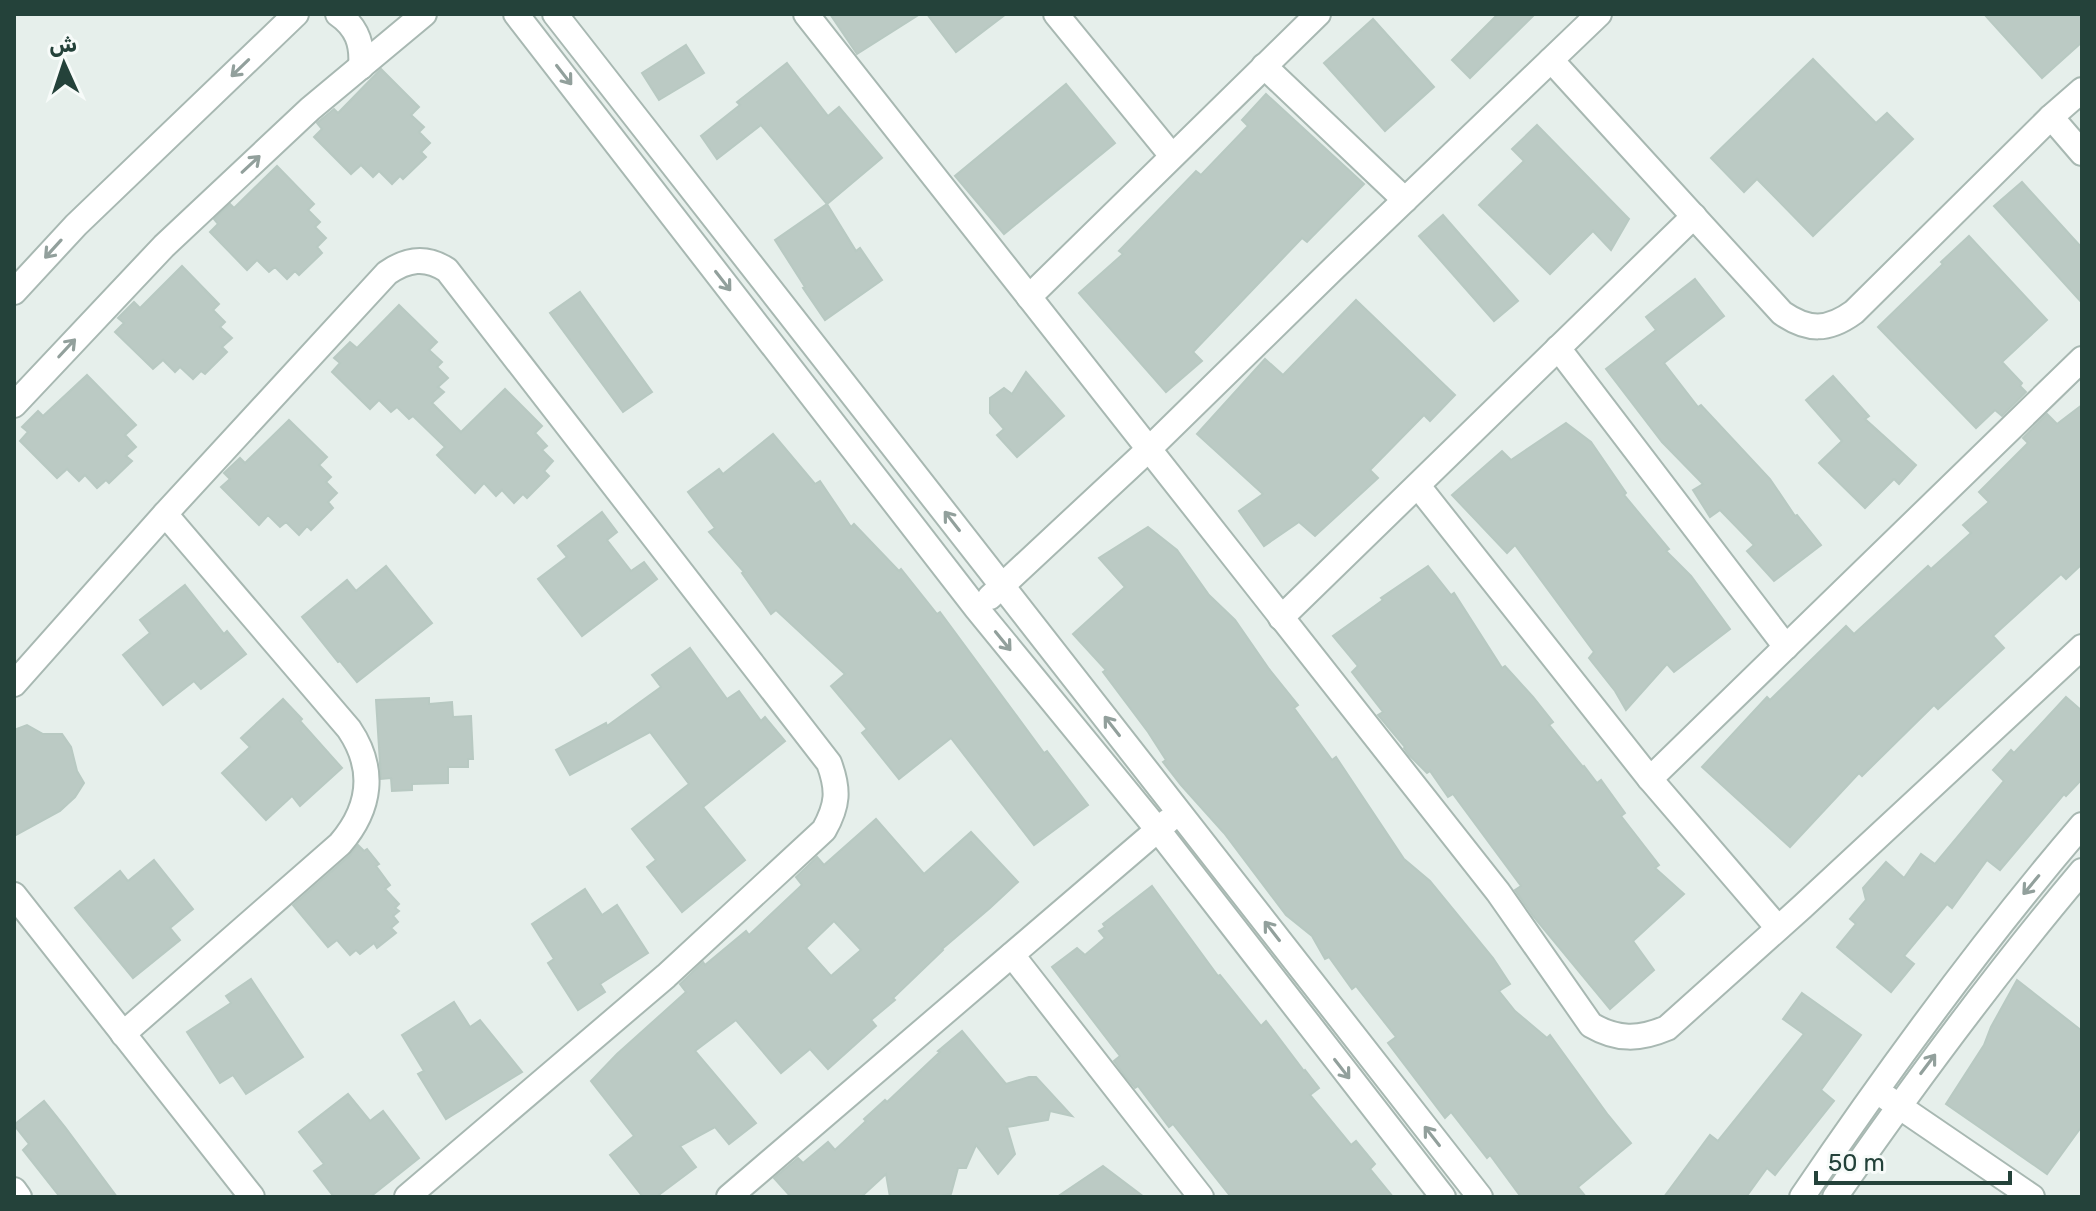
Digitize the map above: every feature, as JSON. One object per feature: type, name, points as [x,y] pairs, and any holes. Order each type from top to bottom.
[{"type":"street","points":[[17,288],[76,225],[296,14]]},
{"type":"street","points":[[338,14],[348,21],[357,34],[362,50],[361,67]]},
{"type":"street","points":[[14,405],[164,246],[310,109],[424,14]]},
{"type":"street","points":[[516,14],[977,609],[1158,830],[1443,1197]]},
{"type":"street","points":[[555,14],[1480,1197]]},
{"type":"street","points":[[806,14],[1498,892],[1591,1025],[1605,1033],[1637,1038],[1667,1028],[2082,647]]},
{"type":"street","points":[[1056,14],[1172,156]]},
{"type":"street","points":[[1029,297],[1318,14]]},
{"type":"street","points":[[977,609],[1149,449],[1599,14]]},
{"type":"street","points":[[1551,60],[1782,313],[1795,322],[1810,326],[1826,326],[1854,312],[2082,90]]},
{"type":"street","points":[[1264,66],[1405,200]]},
{"type":"street","points":[[2051,117],[2082,153]]},
{"type":"street","points":[[1281,618],[1694,216]]},
{"type":"street","points":[[14,684],[165,514],[387,273],[409,261],[429,261],[447,270],[820,751],[833,771],[837,797],[824,830],[666,976],[407,1197]]},
{"type":"street","points":[[1558,348],[1786,647]]},
{"type":"street","points":[[1650,779],[2082,359]]},
{"type":"street","points":[[1418,486],[1650,779],[1778,928]]},
{"type":"street","points":[[123,1034],[340,844],[359,817],[367,785],[358,741],[165,514]]},
{"type":"street","points":[[729,1197],[1179,812]]},
{"type":"street","points":[[1802,1197],[1875,1090],[2026,890],[2082,825]]},
{"type":"street","points":[[1835,1197],[1931,1060],[2082,871]]},
{"type":"street","points":[[14,895],[252,1197]]},
{"type":"street","points":[[1012,955],[1201,1197]]},
{"type":"street","points":[[1318,1038],[1341,1019]]},
{"type":"street","points":[[1875,1090],[2032,1197]]},
{"type":"street","points":[[14,1190],[19,1197]]},
{"type":"building","points":[[830,14],[920,14],[857,54]]},
{"type":"building","points":[[927,14],[1006,14],[956,52]]},
{"type":"building","points":[[1498,14],[1535,14],[1470,78],[1452,60]]},
{"type":"building","points":[[1984,14],[2082,14],[2082,42],[2042,78]]},
{"type":"building","points":[[1373,19],[1434,87],[1385,131],[1324,63]]},
{"type":"building","points":[[686,45],[704,73],[659,100],[642,73]]},
{"type":"building","points":[[1813,59],[1876,123],[1887,113],[1913,139],[1813,236],[1757,179],[1744,192],[1711,158]]},
{"type":"building","points":[[787,63],[828,116],[839,107],[882,158],[827,204],[761,125],[717,159],[701,136],[740,105],[737,102]]},
{"type":"building","points":[[381,69],[419,107],[411,115],[424,127],[419,132],[430,143],[421,152],[426,157],[403,179],[400,176],[392,184],[379,171],[373,177],[361,165],[351,174],[314,137],[322,129],[317,123],[334,109],[338,113]]},
{"type":"building","points":[[1066,84],[1115,143],[1004,234],[955,176]]},
{"type":"building","points":[[1266,94],[1364,184],[1307,242],[1302,238],[1193,352],[1202,361],[1166,392],[1079,293],[1123,254],[1119,251],[1196,171],[1201,175],[1248,126],[1242,120]]},
{"type":"building","points":[[1537,125],[1629,219],[1611,250],[1593,231],[1550,274],[1479,205],[1524,161],[1512,149]]},
{"type":"building","points":[[277,166],[314,204],[308,210],[320,222],[315,227],[326,238],[317,247],[322,253],[299,275],[295,271],[287,279],[275,267],[269,272],[257,260],[247,270],[210,232],[218,224],[214,219],[230,204],[234,208]]},
{"type":"building","points":[[2022,182],[2082,248],[2082,303],[1994,206]]},
{"type":"building","points":[[827,204],[856,251],[860,248],[882,280],[825,320],[775,240]]},
{"type":"building","points":[[1443,215],[1518,301],[1494,321],[1419,236]]},
{"type":"building","points":[[1969,236],[2047,320],[2002,362],[2022,383],[2020,386],[2026,392],[2002,416],[1995,410],[1976,428],[1878,327]]},
{"type":"building","points":[[182,266],[219,304],[213,310],[225,322],[220,327],[232,338],[222,347],[227,352],[205,374],[201,371],[193,379],[180,367],[175,372],[163,360],[153,369],[115,332],[124,323],[118,318],[134,302],[140,308]]},
{"type":"building","points":[[1695,279],[1724,316],[1664,363],[1698,407],[1701,405],[1770,479],[1795,516],[1821,545],[1774,581],[1747,551],[1754,545],[1720,510],[1710,517],[1693,490],[1703,484],[1662,442],[1606,369],[1656,330],[1646,317]]},
{"type":"building","points":[[580,292],[652,392],[623,412],[550,313]]},
{"type":"building","points":[[1356,300],[1455,395],[1430,421],[1424,415],[1370,470],[1378,478],[1315,536],[1299,522],[1264,546],[1239,511],[1263,494],[1197,434],[1265,359],[1283,375]]},
{"type":"building","points":[[399,305],[437,342],[429,350],[442,362],[437,367],[448,378],[438,387],[444,392],[432,403],[461,432],[505,389],[542,426],[535,433],[547,446],[542,450],[553,461],[544,471],[549,476],[527,498],[523,494],[514,503],[502,490],[496,496],[484,483],[475,493],[437,455],[445,447],[413,416],[409,419],[397,407],[391,412],[379,400],[370,409],[332,372],[340,363],[334,358],[350,342],[357,348]]},
{"type":"building","points":[[1026,372],[1064,416],[1017,457],[997,435],[1004,429],[990,413],[990,398],[1004,388],[1012,394]]},
{"type":"building","points":[[87,375],[136,425],[125,435],[136,447],[126,456],[132,461],[109,483],[106,480],[97,488],[85,475],[79,481],[67,469],[57,478],[20,441],[28,432],[22,427],[38,411],[43,416]]},
{"type":"building","points":[[1833,376],[1869,416],[1865,419],[1916,465],[1899,484],[1894,479],[1865,508],[1819,463],[1842,441],[1806,400]]},
{"type":"building","points":[[2082,405],[2082,564],[2066,579],[2061,574],[1993,636],[2004,648],[1938,709],[1934,705],[1862,776],[1859,773],[1790,847],[1702,767],[1767,697],[1770,700],[1846,626],[1854,634],[1928,566],[1931,569],[1971,533],[1963,525],[1989,502],[1979,492],[2028,443],[2023,438],[2047,414],[2057,424]]},
{"type":"building","points":[[289,420],[327,457],[319,465],[331,477],[326,482],[337,493],[328,502],[333,508],[311,530],[307,526],[299,535],[286,522],[280,527],[268,515],[259,525],[221,487],[230,479],[224,473],[240,458],[245,463]]},
{"type":"building","points":[[1566,423],[1591,442],[1626,493],[1624,495],[1730,629],[1674,672],[1667,664],[1626,710],[1589,658],[1594,652],[1515,545],[1507,553],[1452,495],[1502,451],[1511,460]]},
{"type":"building","points":[[773,434],[815,484],[820,481],[851,527],[854,524],[899,571],[901,569],[937,614],[940,612],[1044,753],[1047,751],[1088,805],[1034,845],[951,738],[899,779],[862,733],[867,729],[831,686],[845,674],[776,610],[771,614],[744,572],[709,532],[715,528],[688,492],[719,469],[723,474]]},
{"type":"building","points":[[602,512],[617,532],[607,540],[631,571],[644,562],[657,579],[582,636],[538,579],[567,557],[558,546]]},
{"type":"building","points":[[1148,527],[1177,550],[1209,595],[1235,620],[1298,705],[1294,708],[1332,760],[1336,757],[1404,859],[1430,881],[1493,958],[1510,984],[1499,991],[1515,1011],[1547,1038],[1550,1035],[1631,1143],[1578,1187],[1586,1197],[1521,1197],[1490,1155],[1487,1158],[1451,1112],[1445,1118],[1388,1043],[1396,1037],[1356,986],[1352,989],[1329,957],[1325,959],[1312,936],[1286,915],[1224,833],[1181,785],[1163,762],[1166,760],[1148,732],[1103,672],[1106,670],[1073,634],[1125,587],[1099,558]]},
{"type":"building","points":[[386,566],[432,623],[357,682],[302,617],[347,580],[356,591]]},
{"type":"building","points":[[1428,566],[1451,595],[1454,593],[1502,668],[1505,666],[1533,697],[1553,722],[1549,725],[1597,783],[1601,780],[1625,813],[1621,816],[1659,865],[1655,868],[1684,894],[1633,941],[1654,970],[1610,1009],[1533,916],[1515,890],[1521,886],[1453,794],[1448,797],[1430,771],[1427,773],[1409,755],[1378,715],[1383,712],[1352,672],[1358,666],[1333,636]]},
{"type":"building","points":[[185,585],[224,634],[227,631],[246,654],[201,689],[194,681],[163,705],[123,655],[150,633],[140,620]]},
{"type":"building","points":[[690,648],[727,699],[739,691],[761,721],[765,717],[785,741],[703,807],[745,860],[682,912],[647,867],[656,860],[632,829],[689,784],[650,732],[570,775],[556,750],[606,723],[607,726],[661,687],[652,675]]},
{"type":"building","points":[[2066,697],[2082,711],[2082,779],[2066,796],[2064,794],[2000,870],[1987,860],[1952,908],[1947,904],[1904,956],[1914,964],[1891,992],[1837,947],[1856,924],[1850,919],[1866,900],[1863,888],[1886,862],[1904,878],[1921,854],[1935,864],[2004,781],[1993,770],[2011,750],[2014,753]]},
{"type":"building","points":[[429,698],[429,704],[452,702],[453,717],[471,716],[473,759],[468,759],[468,767],[448,767],[448,783],[412,784],[412,790],[392,791],[391,778],[381,779],[376,700]]},
{"type":"building","points":[[283,699],[342,768],[300,806],[292,796],[266,820],[222,773],[250,747],[241,738]]},
{"type":"building","points":[[27,725],[43,734],[62,734],[71,747],[77,771],[84,783],[60,811],[14,836],[14,730]]},
{"type":"building","points":[[876,819],[924,874],[971,832],[1018,882],[942,949],[893,998],[895,1000],[871,1020],[876,1026],[828,1069],[810,1049],[781,1073],[736,1020],[695,1051],[756,1123],[729,1144],[715,1127],[680,1146],[696,1167],[656,1197],[643,1197],[610,1155],[634,1136],[591,1081],[686,992],[680,984],[703,962],[705,965],[746,931],[749,935],[802,885],[796,877],[817,857],[824,865]],"holes":[[[834,921],[861,950],[831,976],[806,948]]]},
{"type":"building","points":[[358,845],[364,851],[367,849],[379,864],[376,866],[390,885],[385,889],[399,904],[395,908],[399,911],[393,916],[398,922],[391,928],[396,933],[377,948],[374,943],[360,954],[356,950],[350,955],[337,940],[328,947],[293,905]]},
{"type":"building","points":[[154,860],[193,909],[170,928],[180,940],[133,978],[75,908],[120,871],[128,881]]},
{"type":"building","points":[[1152,886],[1218,976],[1261,1026],[1266,1021],[1319,1088],[1310,1095],[1351,1145],[1356,1141],[1375,1164],[1370,1169],[1393,1197],[1231,1197],[1173,1124],[1169,1127],[1138,1086],[1135,1088],[1125,1076],[1114,1061],[1120,1056],[1052,967],[1077,948],[1085,955],[1105,938],[1099,931],[1105,927],[1103,924]]},
{"type":"building","points":[[585,889],[602,915],[617,905],[648,953],[600,984],[605,992],[578,1010],[548,963],[554,959],[532,924]]},
{"type":"building","points":[[251,979],[303,1057],[246,1094],[233,1075],[220,1083],[187,1032],[231,1003],[226,996]]},
{"type":"building","points":[[2017,980],[2082,1031],[2082,1126],[2047,1174],[1946,1104],[1984,1045]]},
{"type":"building","points":[[1802,993],[1861,1035],[1821,1090],[1834,1101],[1775,1175],[1767,1168],[1746,1197],[1664,1197],[1710,1135],[1718,1141],[1804,1034],[1783,1019]]},
{"type":"building","points":[[454,1002],[470,1027],[480,1020],[522,1072],[446,1119],[418,1074],[424,1071],[402,1035]]},
{"type":"building","points":[[962,1031],[1006,1084],[1036,1077],[1072,1116],[1050,1111],[1048,1120],[1007,1127],[1015,1154],[998,1174],[976,1145],[966,1168],[958,1168],[951,1194],[937,1197],[890,1197],[886,1174],[861,1197],[791,1197],[774,1178],[798,1158],[803,1163],[828,1142],[835,1150],[866,1121],[864,1119],[885,1100],[887,1102]]},
{"type":"building","points":[[348,1094],[370,1121],[383,1111],[419,1158],[370,1197],[334,1197],[314,1171],[324,1164],[299,1132]]},
{"type":"building","points":[[44,1101],[117,1197],[60,1197],[23,1150],[29,1144],[14,1125]]},
{"type":"building","points":[[1103,1166],[1144,1197],[1057,1197]]}]
